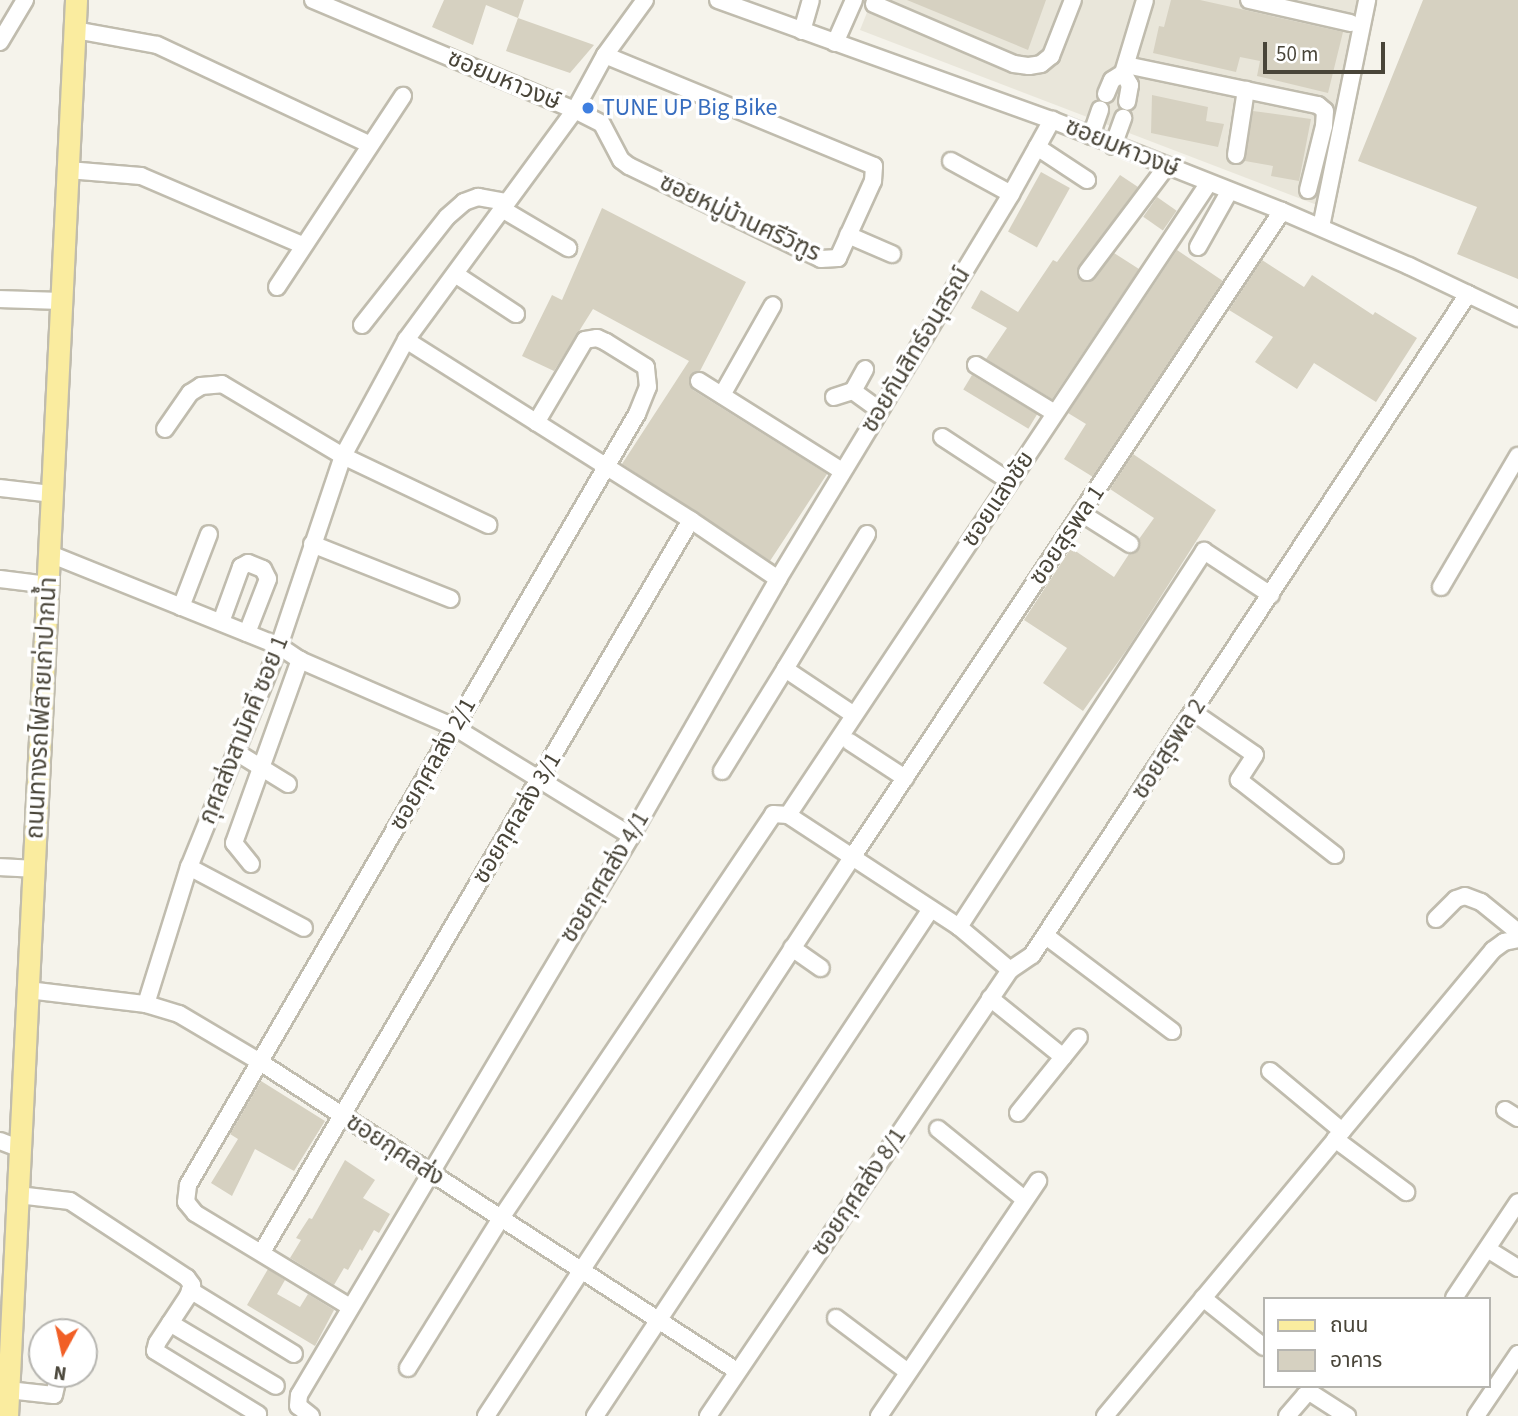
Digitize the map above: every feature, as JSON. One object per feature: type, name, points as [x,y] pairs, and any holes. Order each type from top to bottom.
[{"type":"main road","name":"ถนนทางรถไฟสายเก่าปากน้ำ","points":[[7,1416],[7,1276],[12,1205],[20,1149],[76,0]]},
{"type":"street","points":[[0,42],[25,0]]},
{"type":"street","name":"ซอยมหาวงษ์","points":[[313,0],[575,110],[605,55],[645,0]]},
{"type":"street","name":"ซอยมหาวงษ์","points":[[718,0],[1052,120],[1208,184],[1282,211],[1518,317]]},
{"type":"street","points":[[802,31],[811,0]]},
{"type":"street","points":[[835,43],[854,0]]},
{"type":"street","points":[[1106,94],[1112,80],[1124,69],[1144,0]]},
{"type":"street","points":[[1249,0],[1350,23]]},
{"type":"street","points":[[1321,227],[1367,0]]},
{"type":"street","points":[[874,4],[1014,64],[1029,66],[1041,64],[1051,55],[1071,1]]},
{"type":"street","points":[[75,30],[157,45],[370,145]]},
{"type":"street","name":"ซอยหมู่บ้านศรีวิฑูร","points":[[575,110],[603,124],[621,160],[629,166],[821,259],[838,258],[873,181],[874,166],[605,55]]},
{"type":"street","points":[[1124,69],[1246,90],[1323,108],[1324,126],[1308,190]]},
{"type":"street","points":[[1113,146],[1130,85],[1124,69]]},
{"type":"street","points":[[1236,155],[1246,90]]},
{"type":"street","points":[[277,287],[302,245],[403,96]]},
{"type":"street","name":"กุศลส่งสามัคคี ซอย 1","points":[[146,1004],[189,867],[279,646],[343,456],[406,340],[575,110]]},
{"type":"street","points":[[1091,136],[1100,110]]},
{"type":"street","name":"ซอยกันสิทธ์อนุสรณ์","points":[[778,579],[1011,194],[1052,120]]},
{"type":"street","points":[[1037,147],[1087,180]]},
{"type":"street","points":[[951,160],[1011,194]]},
{"type":"street","points":[[1087,272],[1167,166]]},
{"type":"street","points":[[68,170],[141,176],[302,245]]},
{"type":"street","name":"ซอยแสงชัย","points":[[788,815],[1208,184]]},
{"type":"street","points":[[1198,247],[1230,192]]},
{"type":"street","points":[[362,325],[447,217],[464,202],[478,197],[505,205],[568,248]]},
{"type":"street","name":"ซอยสุรพล 1","points":[[486,1416],[792,948],[1282,211]]},
{"type":"street","points":[[848,235],[892,254]]},
{"type":"street","points":[[454,274],[516,314]]},
{"type":"street","name":"ซอยสุรพล 2","points":[[1010,970],[1032,954],[1046,936],[1468,294]]},
{"type":"street","points":[[0,299],[62,301]]},
{"type":"street","points":[[722,396],[773,305]]},
{"type":"street","name":"ซอยกุศลส่ง 2/1","points":[[262,1252],[195,1213],[186,1202],[188,1185],[637,414],[648,387],[646,367],[638,359],[597,338],[585,340],[536,423]]},
{"type":"street","points":[[406,340],[607,466],[778,579]]},
{"type":"street","points":[[976,365],[1055,413]]},
{"type":"street","points":[[834,397],[853,391],[865,369]]},
{"type":"street","points":[[699,381],[842,471]]},
{"type":"street","points":[[166,429],[190,393],[201,386],[222,384],[343,456],[488,526]]},
{"type":"street","points":[[853,391],[879,410]]},
{"type":"street","points":[[942,437],[1009,481]]},
{"type":"street","points":[[1441,587],[1518,456]]},
{"type":"street","points":[[0,488],[52,494]]},
{"type":"street","points":[[1081,513],[1130,544]]},
{"type":"street","name":"ซอยกุศลส่ง 3/1","points":[[262,1252],[691,520]]},
{"type":"street","points":[[181,607],[209,534]]},
{"type":"street","points":[[722,771],[867,534]]},
{"type":"street","points":[[312,544],[451,599]]},
{"type":"street","points":[[959,927],[1204,551],[1270,595]]},
{"type":"street","points":[[50,554],[279,646],[300,660],[454,727],[631,836]]},
{"type":"street","points":[[221,622],[241,567],[248,563],[263,569],[268,579],[247,633]]},
{"type":"street","points":[[0,579],[48,585]]},
{"type":"street","name":"ซอยกุศลส่ง 4/1","points":[[311,1416],[298,1406],[299,1395],[428,1173],[631,836],[778,579]]},
{"type":"street","points":[[251,864],[234,843],[300,660]]},
{"type":"street","points":[[785,669],[854,715]]},
{"type":"street","points":[[1193,712],[1255,755],[1239,780],[1335,855]]},
{"type":"street","points":[[850,742],[905,778]]},
{"type":"street","points":[[236,752],[289,784]]},
{"type":"street","points":[[408,1368],[501,1218],[767,819],[780,812],[788,815],[851,859],[959,927],[1010,970]]},
{"type":"street","points":[[0,867],[34,869]]},
{"type":"street","points":[[189,867],[304,929]]},
{"type":"street","points":[[1436,919],[1456,899],[1465,896],[1481,902],[1518,932]]},
{"type":"street","points":[[595,1416],[931,909]]},
{"type":"street","points":[[1046,936],[1172,1031]]},
{"type":"street","points":[[1105,1416],[1493,950],[1504,942],[1518,939]]},
{"type":"street","points":[[792,948],[821,968]]},
{"type":"street","name":"ซอยกุศลส่ง 8/1","points":[[708,1416],[1010,970]]},
{"type":"street","name":"ซอยกุศลส่ง","points":[[28,990],[146,1004],[179,1014],[260,1062],[737,1371]]},
{"type":"street","points":[[990,998],[1063,1057]]},
{"type":"street","points":[[1018,1113],[1079,1037]]},
{"type":"street","points":[[1270,1071],[1406,1192]]},
{"type":"street","points":[[938,1129],[1024,1199]]},
{"type":"street","points":[[0,1141],[20,1149]]},
{"type":"street","points":[[879,1416],[1038,1181]]},
{"type":"street","points":[[12,1205],[70,1201],[187,1278],[192,1285],[190,1290],[157,1343],[155,1351],[159,1356],[258,1414]]},
{"type":"street","points":[[1455,1297],[1489,1250],[1518,1202]]},
{"type":"street","points":[[1489,1250],[1518,1268]]},
{"type":"street","points":[[262,1252],[350,1307]]},
{"type":"street","points":[[190,1290],[295,1354]]},
{"type":"street","points":[[1203,1298],[1262,1345]]},
{"type":"street","points":[[836,1318],[908,1372]]},
{"type":"street","points":[[170,1323],[276,1386]]},
{"type":"street","points":[[1476,1416],[1490,1389],[1518,1354]]},
{"type":"street","points":[[8,1391],[54,1395],[56,1388]]},
{"type":"street","points":[[1287,1416],[1305,1395],[1311,1393],[1347,1416]]},
{"type":"shaded area","points":[[872,0],[1360,0],[1317,205],[860,30]]},
{"type":"building","points":[[444,0],[524,0],[518,18],[486,5],[473,45],[432,27]]},
{"type":"building","points":[[907,0],[1046,0],[1028,50]]},
{"type":"building","points":[[1171,0],[1200,0],[1343,32],[1328,93],[1257,76],[1260,61],[1240,57],[1236,72],[1153,53],[1159,26],[1164,27]]},
{"type":"building","points":[[1423,0],[1518,0],[1518,279],[1457,254],[1477,207],[1358,161]]},
{"type":"building","points":[[518,18],[594,45],[570,73],[506,51]]},
{"type":"building","points":[[1152,95],[1208,107],[1206,121],[1224,124],[1218,147],[1151,133]]},
{"type":"building","points":[[1253,111],[1311,119],[1299,181],[1271,176],[1273,166],[1245,161]]},
{"type":"building","points":[[1041,172],[1070,188],[1037,247],[1008,231]]},
{"type":"building","points":[[1120,175],[1138,187],[1079,266],[1077,275],[1081,281],[1092,281],[1114,253],[1139,269],[1052,399],[986,359],[1007,328],[971,308],[981,290],[1018,312],[1053,260],[1057,262]]},
{"type":"building","points":[[1157,197],[1177,211],[1163,230],[1143,217]]},
{"type":"building","points":[[602,208],[746,282],[700,371],[691,375],[689,381],[693,390],[827,474],[770,561],[622,464],[689,361],[593,309],[554,371],[522,356],[552,295],[562,300]]},
{"type":"building","points":[[1177,250],[1223,281],[1093,477],[1064,459],[1086,424],[1068,413]]},
{"type":"building","points":[[1262,260],[1304,287],[1312,275],[1373,315],[1375,312],[1417,338],[1376,402],[1314,363],[1297,389],[1255,362],[1273,337],[1229,310]]},
{"type":"building","points":[[972,375],[1037,414],[1028,429],[963,390]]},
{"type":"building","points":[[1133,454],[1216,510],[1128,648],[1083,711],[1043,683],[1067,648],[1024,620],[1071,548],[1114,577],[1129,554],[1138,550],[1139,539],[1154,518],[1110,489]]},
{"type":"building","points":[[261,1081],[325,1121],[294,1171],[255,1149],[232,1196],[211,1183],[238,1139],[230,1134]]},
{"type":"building","points":[[345,1160],[375,1180],[363,1198],[390,1214],[379,1233],[374,1230],[362,1251],[360,1249],[348,1270],[344,1268],[334,1285],[290,1258],[301,1240],[296,1238],[309,1218],[312,1219]]},
{"type":"building","points":[[268,1269],[285,1280],[277,1294],[300,1307],[308,1294],[334,1310],[315,1346],[247,1305]]},
{"type":"place","name":"TUNE UP Big Bike","points":[[588,108]]}]
